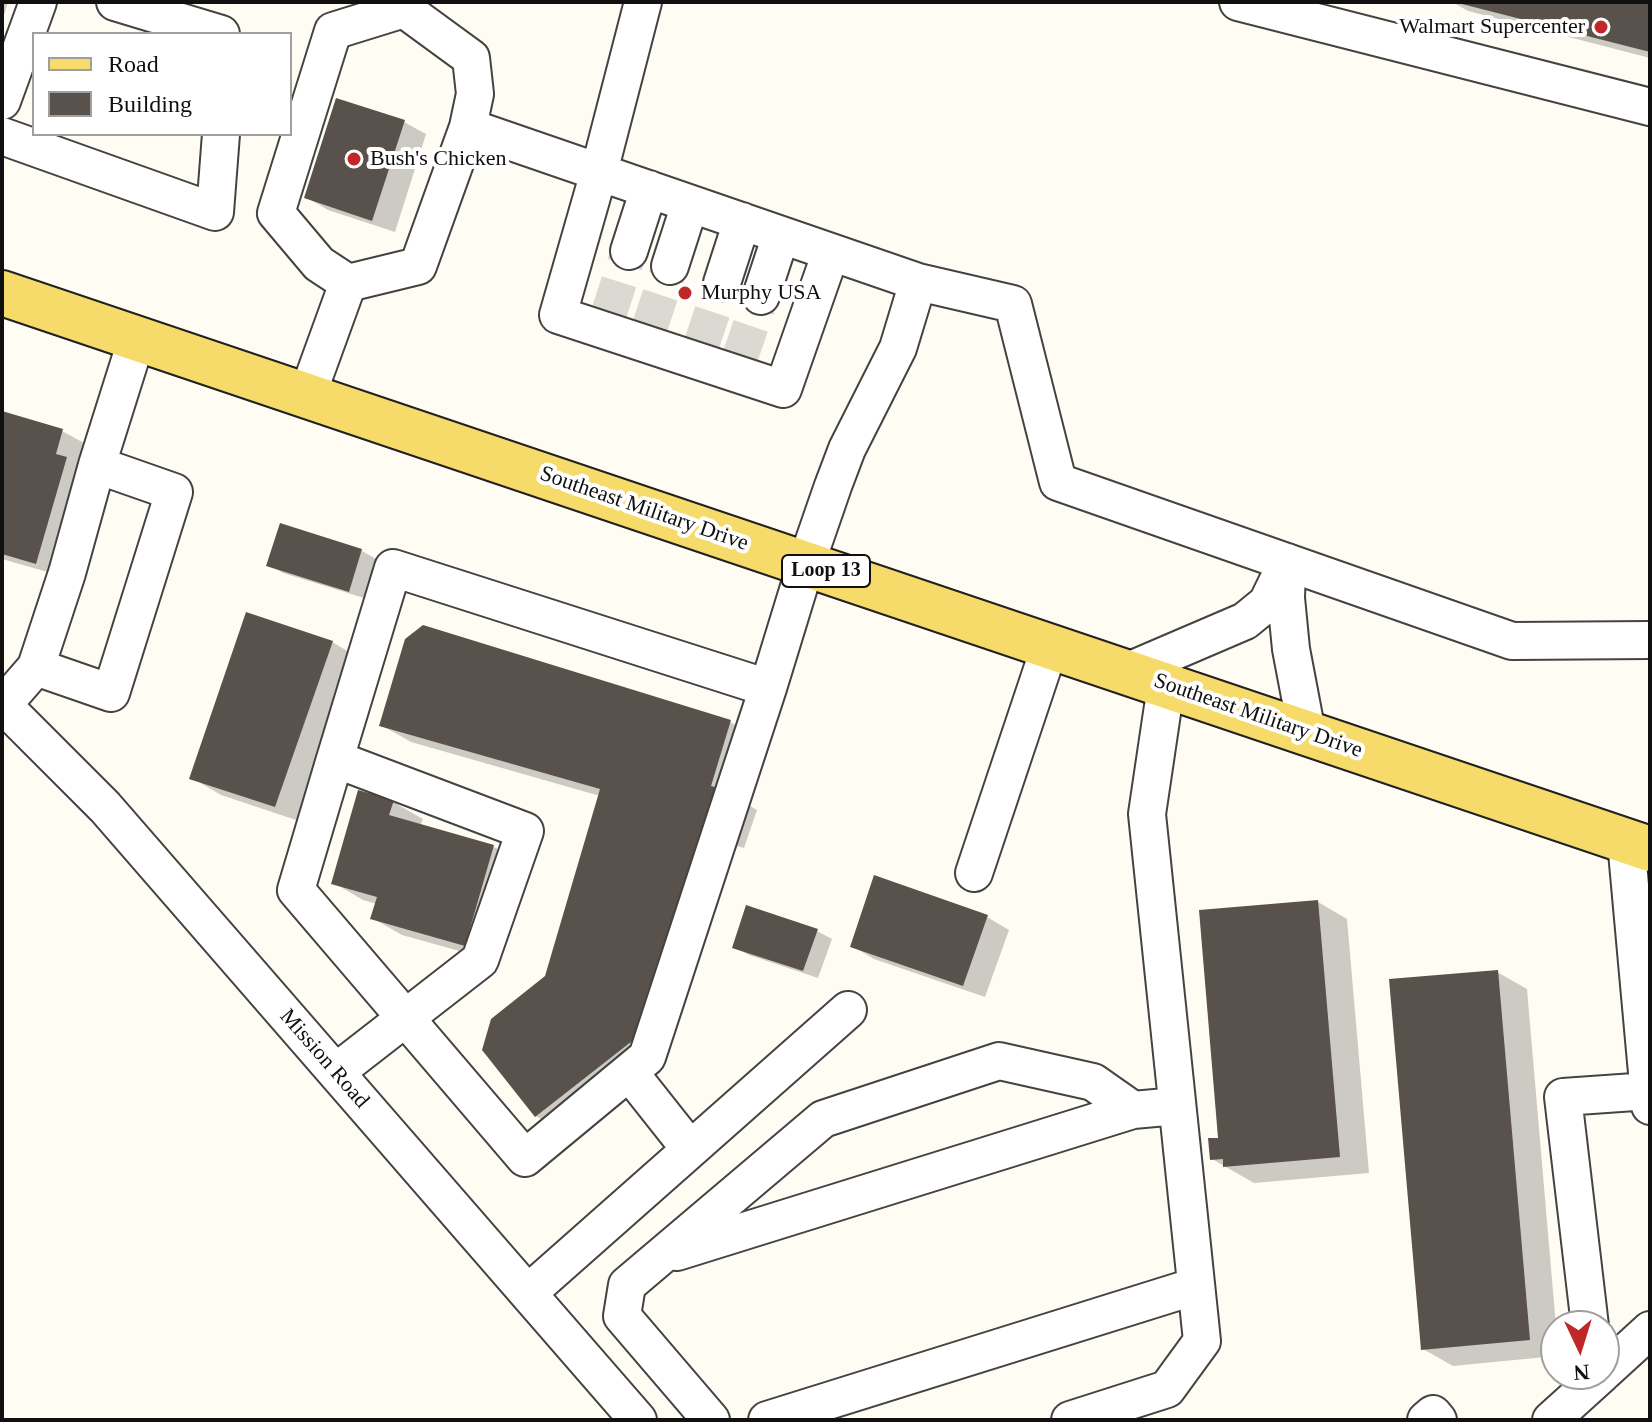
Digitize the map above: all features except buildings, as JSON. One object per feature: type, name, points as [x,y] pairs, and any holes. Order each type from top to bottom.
[{"type":"main road","name":"Southeast Military Drive","points":[[2,293],[1638,845]]},
{"type":"street","points":[[2,101],[38,2]]},
{"type":"street","points":[[115,2],[174,10],[217,32]]},
{"type":"street","points":[[643,2],[558,315],[606,323],[646,336],[736,366],[783,389],[831,252]]},
{"type":"street","points":[[1238,2],[1310,11],[1650,107]]},
{"type":"street","points":[[404,9],[471,58],[475,94],[468,127],[418,266],[348,283],[319,264],[276,213],[333,31],[404,9]]},
{"type":"street","points":[[468,127],[918,282],[1013,304],[1058,482],[1512,641],[1650,640]]},
{"type":"street","points":[[2,136],[215,212],[221,136]]},
{"type":"street","points":[[629,251],[649,189]]},
{"type":"street","points":[[670,266],[690,204]]},
{"type":"street","points":[[722,283],[742,221]]},
{"type":"street","points":[[761,296],[781,235]]},
{"type":"street","points":[[768,688],[393,568],[296,890],[525,1158],[647,1057],[768,688],[806,564],[847,449],[898,348],[918,282]]},
{"type":"street","points":[[307,396],[348,283]]},
{"type":"street","points":[[2,704],[36,667],[137,338]]},
{"type":"street","points":[[36,667],[111,693],[174,492],[97,465]]},
{"type":"street","points":[[1126,672],[1245,621],[1267,603],[1287,562]]},
{"type":"street","points":[[1287,562],[1289,637],[1307,733]]},
{"type":"street","points":[[974,873],[1050,646]]},
{"type":"street","points":[[1070,1420],[1167,1389],[1202,1341],[1147,814],[1166,686]]},
{"type":"street","name":"Mission Road","points":[[2,704],[105,807],[638,1420]]},
{"type":"street","points":[[335,759],[525,831],[480,960],[336,1072]]},
{"type":"street","points":[[1588,1310],[1563,1097],[1649,1099],[1638,845]]},
{"type":"street","points":[[528,1293],[848,1010]]},
{"type":"street","points":[[711,1420],[622,1316],[627,1285],[823,1119],[999,1061],[1093,1082],[1133,1110]]},
{"type":"street","points":[[629,1072],[690,1149]]},
{"type":"street","points":[[661,1257],[1133,1110],[1177,1106]]},
{"type":"street","points":[[767,1420],[1196,1286]]},
{"type":"street","points":[[1620,1356],[1650,1330]]},
{"type":"street","points":[[1551,1420],[1583,1390]]},
{"type":"street","points":[[1426,1420],[1433,1414],[1438,1420]]},
{"type":"tunnel","points":[[608,316],[629,251]]},
{"type":"tunnel","points":[[649,329],[670,266]]},
{"type":"tunnel","points":[[701,346],[722,283]]},
{"type":"tunnel","points":[[739,360],[761,296]]},
{"type":"place","name":"Walmart Supercenter","points":[[1601,27]]},
{"type":"place","name":"Bush's Chicken","points":[[354,159]]},
{"type":"place","name":"Murphy USA","points":[[685,293]]}]
